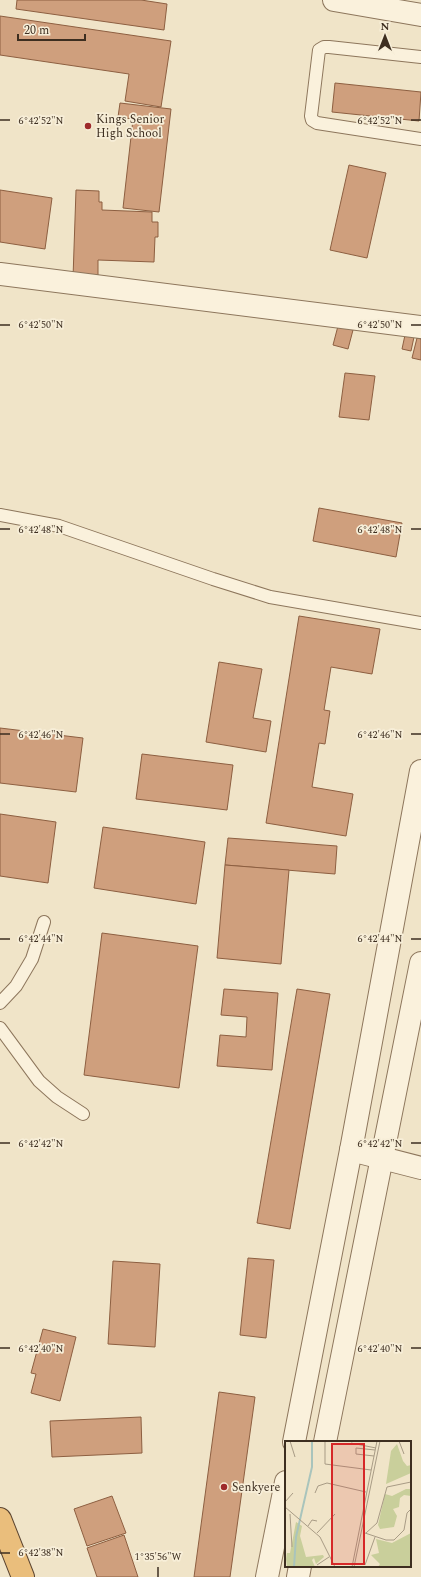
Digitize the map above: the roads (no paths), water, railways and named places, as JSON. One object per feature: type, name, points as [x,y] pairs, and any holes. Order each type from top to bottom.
[{"type":"highway","points":[[0,1519],[23,1577]]},
{"type":"street","points":[[334,0],[421,15]]},
{"type":"street","points":[[0,274],[421,327]]},
{"type":"street","points":[[294,1441],[351,1150],[421,771]]},
{"type":"street","points":[[325,1441],[421,963]]},
{"type":"street","points":[[351,1150],[421,1168]]},
{"type":"street","points":[[267,1577],[285,1487]]},
{"type":"street","points":[[298,1577],[300,1567]]},
{"type":"lane","points":[[421,57],[324,47],[319,50],[311,116],[312,120],[317,123],[421,139]]},
{"type":"lane","points":[[0,515],[59,526],[270,597],[421,623]]},
{"type":"lane","points":[[0,1003],[16,986],[32,959],[44,922]]},
{"type":"lane","points":[[0,1028],[39,1081],[82,1114]]},
{"type":"place","name":"Kings Senior High School","points":[[88,126]]},
{"type":"place","name":"Senkyere","points":[[224,1487]]}]
